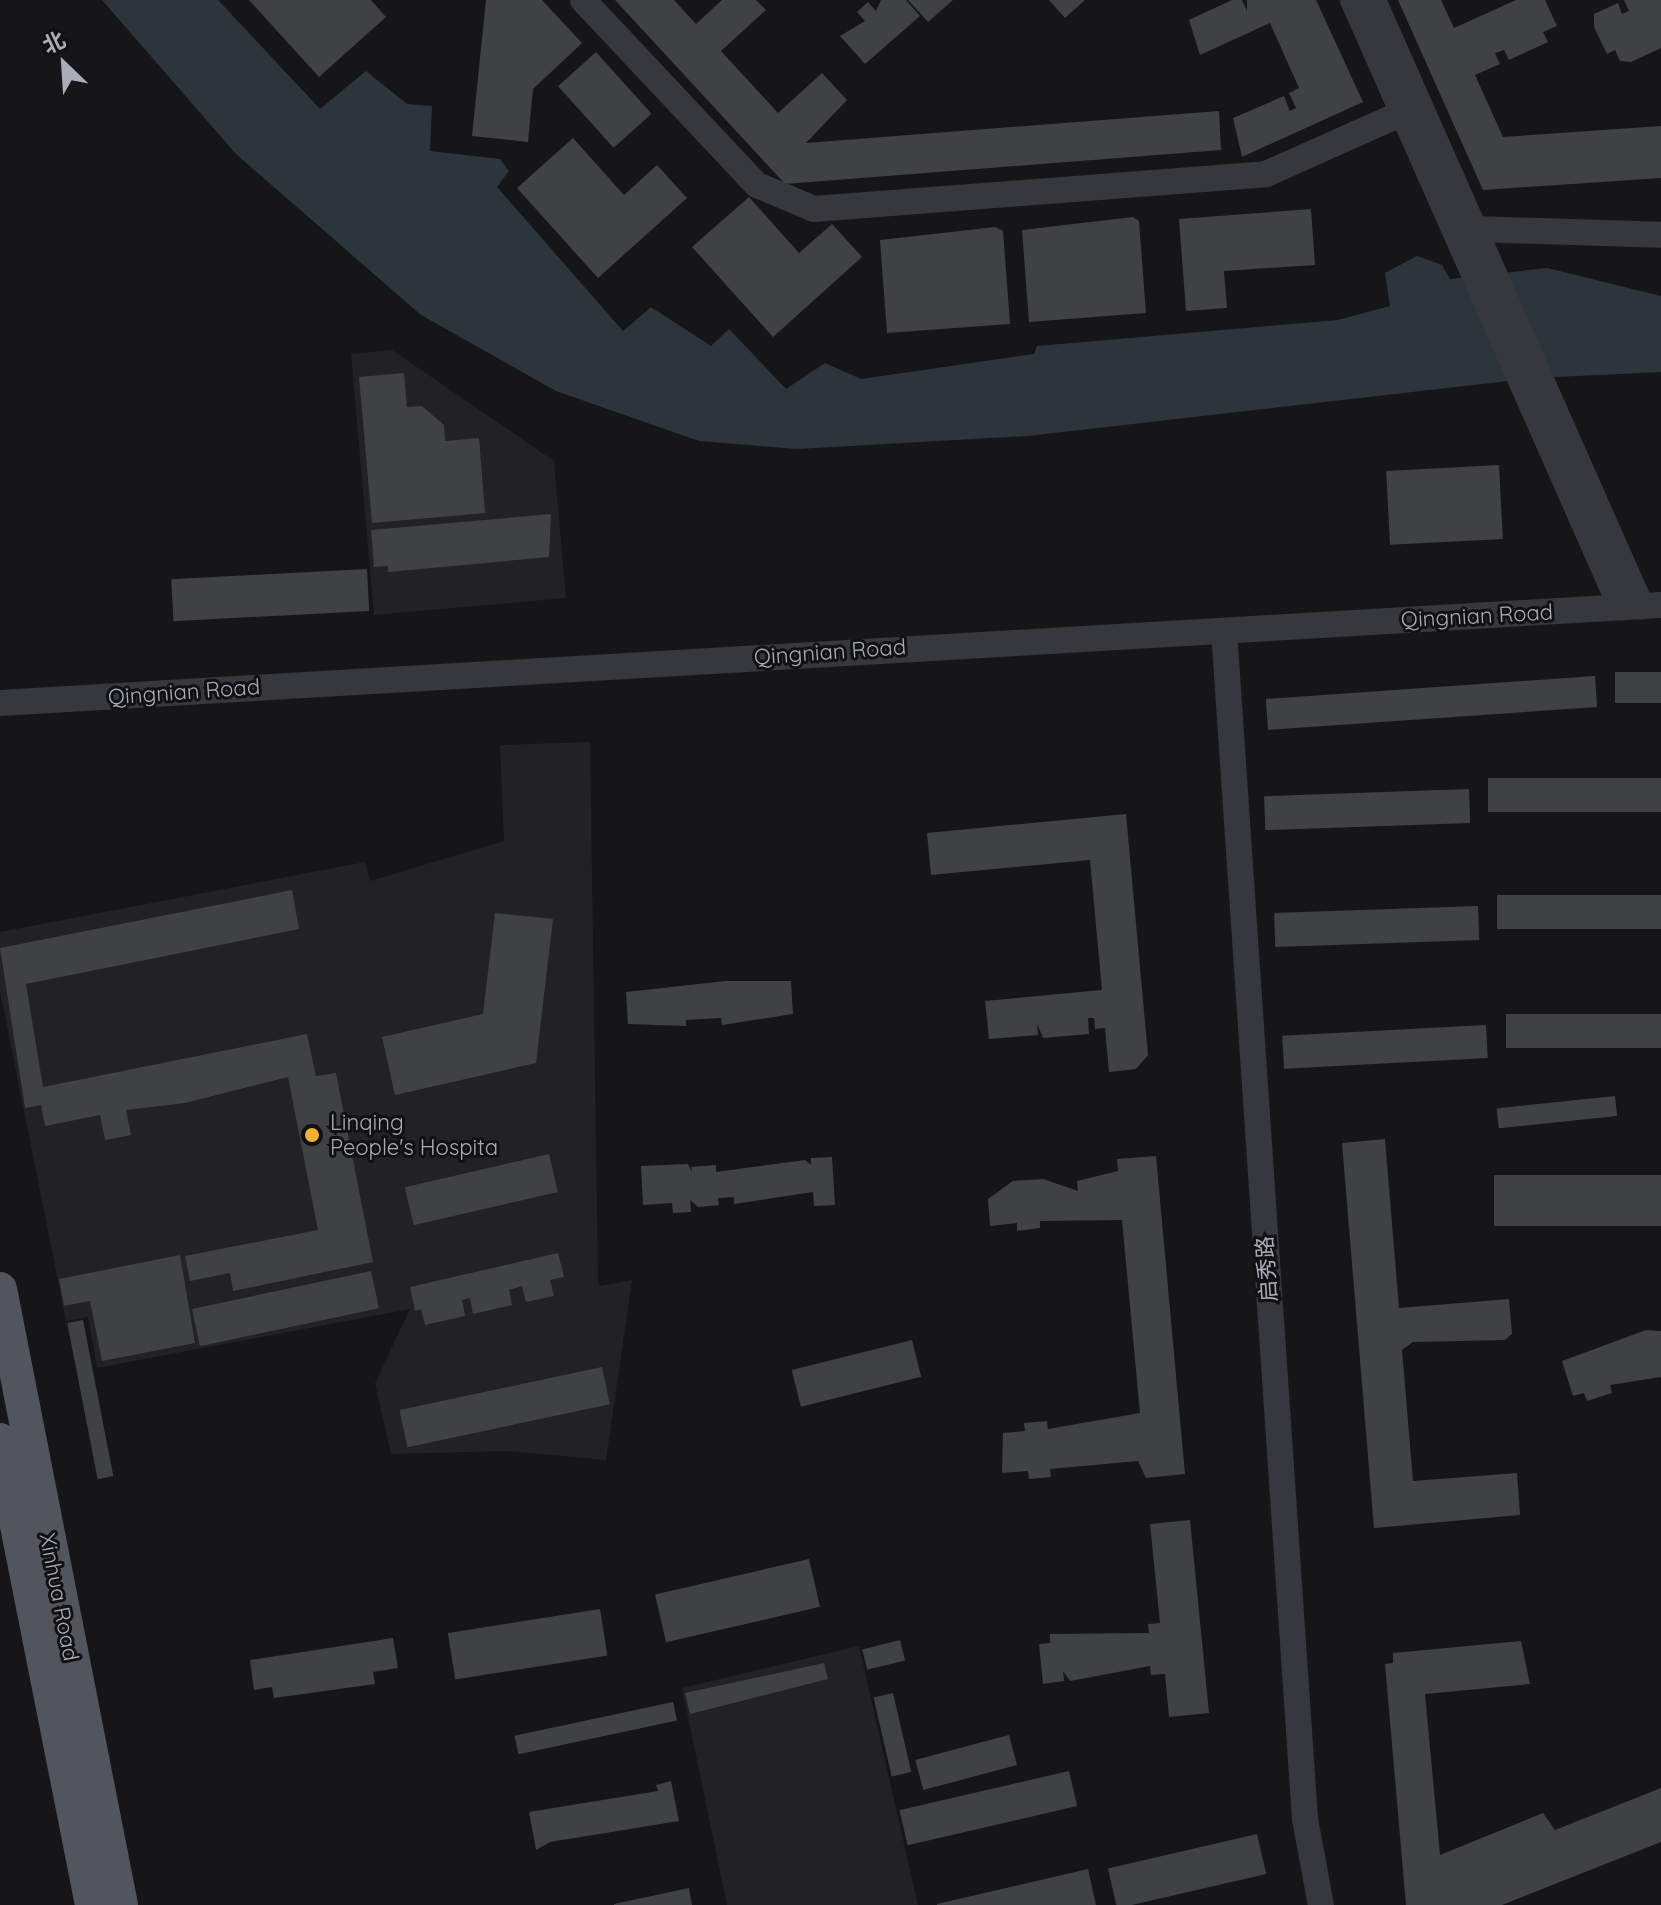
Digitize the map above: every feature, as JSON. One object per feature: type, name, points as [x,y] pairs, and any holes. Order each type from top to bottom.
[{"type":"main road","name":"Xinhua Road","points":[[0,1289],[121,1905]]},
{"type":"main road","name":"Xinhua Road","points":[[0,1440],[92,1905]]},
{"type":"street","points":[[583,0],[757,185],[814,209],[1266,174],[1403,113]]},
{"type":"street","points":[[1353,0],[1403,113],[1474,244]]},
{"type":"street","points":[[1373,0],[1538,396],[1641,606]]},
{"type":"street","points":[[1474,244],[1661,235]]},
{"type":"street","name":"Qingnian Road","points":[[0,703],[1641,606]]},
{"type":"street","name":"启秀路","points":[[1224,631],[1305,1819],[1321,1905]]},
{"type":"shaded area","points":[[102,0],[218,0],[320,109],[366,71],[407,104],[432,106],[430,151],[500,159],[509,171],[497,187],[623,331],[651,307],[711,346],[729,329],[786,389],[825,363],[861,379],[1034,354],[1037,346],[1338,320],[1390,306],[1385,273],[1417,256],[1442,265],[1450,279],[1547,268],[1661,296],[1661,372],[1534,378],[1028,436],[797,449],[699,441],[556,391],[421,315],[236,154]]},
{"type":"shaded area","points":[[392,350],[554,461],[566,598],[374,615],[351,354]]},
{"type":"shaded area","name":"Linqing People's Hospita","points":[[590,742],[598,1279],[600,1286],[632,1280],[606,1460],[508,1451],[391,1454],[375,1383],[410,1309],[97,1368],[88,1317],[66,1321],[0,991],[0,932],[365,862],[370,881],[504,841],[500,745]]},
{"type":"shaded area","points":[[859,1646],[918,1905],[727,1905],[682,1688]]},
{"type":"building","points":[[249,0],[371,0],[386,17],[319,77]]},
{"type":"building","points":[[486,0],[542,0],[582,43],[533,89],[528,142],[472,136]]},
{"type":"building","points":[[615,0],[674,0],[696,24],[722,0],[756,0],[766,10],[721,51],[778,113],[822,73],[847,100],[806,143],[1219,111],[1221,150],[785,184]]},
{"type":"building","points":[[881,0],[906,0],[920,16],[865,64],[840,36],[865,21],[857,12],[868,2],[876,11]]},
{"type":"building","points":[[908,0],[953,0],[928,22]]},
{"type":"building","points":[[1049,0],[1085,0],[1065,18]]},
{"type":"building","points":[[1232,0],[1242,0],[1247,11],[1247,0],[1316,0],[1363,102],[1242,157],[1233,118],[1284,96],[1290,111],[1296,108],[1289,93],[1299,88],[1270,23],[1200,55],[1189,20]]},
{"type":"building","points":[[1398,0],[1441,0],[1454,28],[1516,0],[1545,0],[1557,26],[1543,32],[1548,42],[1509,60],[1504,50],[1495,53],[1500,64],[1475,75],[1503,137],[1661,126],[1661,178],[1483,190]]},
{"type":"building","points":[[1624,0],[1661,0],[1661,48],[1631,62],[1620,61],[1615,50],[1607,54],[1594,27],[1594,14],[1618,3],[1622,14],[1629,11]]},
{"type":"building","points":[[596,52],[652,114],[614,148],[558,86]]},
{"type":"building","points":[[573,138],[624,195],[657,165],[687,198],[598,278],[517,188]]},
{"type":"building","points":[[749,197],[799,253],[832,224],[862,257],[773,337],[692,247]]},
{"type":"building","points":[[1311,209],[1315,265],[1224,271],[1227,308],[1186,311],[1179,219]]},
{"type":"building","points":[[1133,217],[1139,221],[1146,313],[1029,322],[1022,230]]},
{"type":"building","points":[[995,227],[1003,231],[1010,324],[887,333],[880,240]]},
{"type":"building","points":[[404,373],[407,407],[422,406],[444,425],[445,441],[479,438],[485,513],[372,523],[359,377]]},
{"type":"building","points":[[1499,465],[1503,539],[1390,545],[1386,471]]},
{"type":"building","points":[[551,514],[549,557],[388,572],[388,566],[374,567],[371,530]]},
{"type":"building","points":[[367,569],[369,611],[173,621],[171,579]]},
{"type":"building","points":[[1615,672],[1661,672],[1661,703],[1615,703]]},
{"type":"building","points":[[1595,676],[1597,707],[1268,730],[1266,699]]},
{"type":"building","points":[[1488,778],[1661,778],[1661,812],[1488,812]]},
{"type":"building","points":[[1469,789],[1470,823],[1265,830],[1264,796]]},
{"type":"building","points":[[1126,814],[1148,1055],[1136,1069],[1109,1072],[1105,1028],[1095,1029],[1094,1018],[1088,1018],[1089,1034],[1043,1038],[1037,1023],[1038,1035],[989,1039],[985,1001],[1102,990],[1090,860],[931,875],[927,833]]},
{"type":"building","points":[[292,890],[299,929],[26,984],[43,1087],[307,1034],[316,1076],[336,1073],[373,1262],[233,1291],[230,1273],[190,1281],[185,1256],[318,1230],[288,1077],[185,1103],[126,1110],[131,1135],[105,1140],[100,1115],[45,1126],[41,1105],[25,1108],[0,948]]},
{"type":"building","points":[[1497,895],[1661,895],[1661,929],[1497,929]]},
{"type":"building","points":[[1478,906],[1479,940],[1275,947],[1274,913]]},
{"type":"building","points":[[495,913],[553,919],[536,1063],[395,1095],[382,1037],[483,1014]]},
{"type":"building","points":[[726,981],[791,981],[793,1014],[722,1025],[721,1018],[686,1020],[686,1026],[628,1024],[626,992]]},
{"type":"building","points":[[1506,1014],[1661,1014],[1661,1048],[1506,1048]]},
{"type":"building","points":[[1486,1025],[1488,1058],[1284,1069],[1282,1036]]},
{"type":"building","points":[[1615,1096],[1617,1116],[1499,1128],[1497,1108]]},
{"type":"building","points":[[1385,1139],[1399,1308],[1509,1299],[1512,1334],[1505,1340],[1413,1342],[1402,1350],[1413,1481],[1517,1473],[1520,1515],[1374,1528],[1342,1143]]},
{"type":"building","points":[[549,1154],[558,1192],[414,1225],[405,1187]]},
{"type":"building","points":[[1156,1156],[1185,1474],[1146,1478],[1138,1461],[1050,1469],[1051,1477],[1029,1479],[1028,1471],[1002,1473],[1003,1433],[1025,1431],[1024,1423],[1047,1421],[1048,1429],[1140,1413],[1122,1220],[1040,1221],[1040,1228],[1017,1231],[1017,1223],[990,1226],[988,1199],[1013,1181],[1043,1179],[1078,1191],[1077,1181],[1118,1171],[1117,1159]]},
{"type":"building","points":[[832,1157],[835,1205],[814,1206],[813,1192],[734,1204],[734,1197],[718,1198],[719,1205],[698,1207],[690,1200],[691,1212],[673,1213],[672,1203],[643,1205],[641,1166],[688,1164],[692,1173],[691,1167],[716,1165],[716,1172],[805,1160],[811,1165],[811,1158]]},
{"type":"building","points":[[1494,1175],[1661,1175],[1661,1226],[1494,1226]]},
{"type":"building","points":[[558,1253],[564,1277],[550,1280],[554,1296],[526,1302],[522,1286],[509,1290],[512,1305],[473,1314],[470,1298],[462,1300],[465,1316],[425,1325],[421,1309],[415,1311],[410,1287]]},
{"type":"building","points":[[180,1255],[195,1343],[102,1361],[90,1301],[64,1306],[59,1279]]},
{"type":"building","points":[[371,1271],[379,1308],[200,1346],[192,1309]]},
{"type":"building","points":[[83,1320],[113,1476],[98,1479],[67,1323]]},
{"type":"building","points":[[1646,1330],[1661,1331],[1661,1377],[1610,1385],[1612,1393],[1587,1401],[1584,1393],[1573,1396],[1562,1361]]},
{"type":"building","points":[[912,1340],[921,1377],[801,1407],[792,1370]]},
{"type":"building","points":[[602,1367],[610,1404],[407,1447],[400,1410]]},
{"type":"building","points":[[1190,1520],[1209,1713],[1169,1717],[1165,1674],[1151,1675],[1150,1666],[1070,1681],[1063,1671],[1064,1681],[1043,1684],[1039,1644],[1050,1643],[1050,1634],[1149,1633],[1148,1624],[1160,1623],[1150,1524]]},
{"type":"building","points":[[809,1559],[820,1607],[666,1642],[655,1595]]},
{"type":"building","points":[[600,1609],[607,1655],[455,1680],[448,1633]]},
{"type":"building","points":[[393,1638],[398,1668],[373,1672],[375,1684],[274,1698],[272,1687],[254,1690],[250,1660]]},
{"type":"building","points":[[900,1640],[905,1660],[867,1670],[862,1649]]},
{"type":"building","points":[[1521,1641],[1530,1684],[1425,1694],[1440,1855],[1543,1813],[1555,1830],[1661,1788],[1661,1842],[1502,1905],[1406,1905],[1385,1664],[1393,1663],[1393,1653]]},
{"type":"building","points":[[824,1663],[828,1679],[690,1714],[685,1693]]},
{"type":"building","points":[[893,1693],[911,1772],[892,1776],[874,1697]]},
{"type":"building","points":[[673,1702],[677,1721],[518,1754],[515,1736]]},
{"type":"building","points":[[1009,1735],[1017,1765],[923,1790],[915,1760]]},
{"type":"building","points":[[1069,1771],[1077,1806],[908,1845],[899,1810]]},
{"type":"building","points":[[671,1781],[679,1821],[550,1842],[536,1850],[529,1812],[658,1791],[656,1785]]},
{"type":"building","points":[[1257,1834],[1266,1874],[1132,1905],[1116,1905],[1108,1868]]},
{"type":"building","points":[[1088,1869],[1096,1905],[937,1905],[937,1904]]},
{"type":"building","points":[[689,1888],[692,1905],[614,1905],[614,1904]]},
{"type":"place","name":"Linqing People's Hospita","points":[[312,1135]]}]
